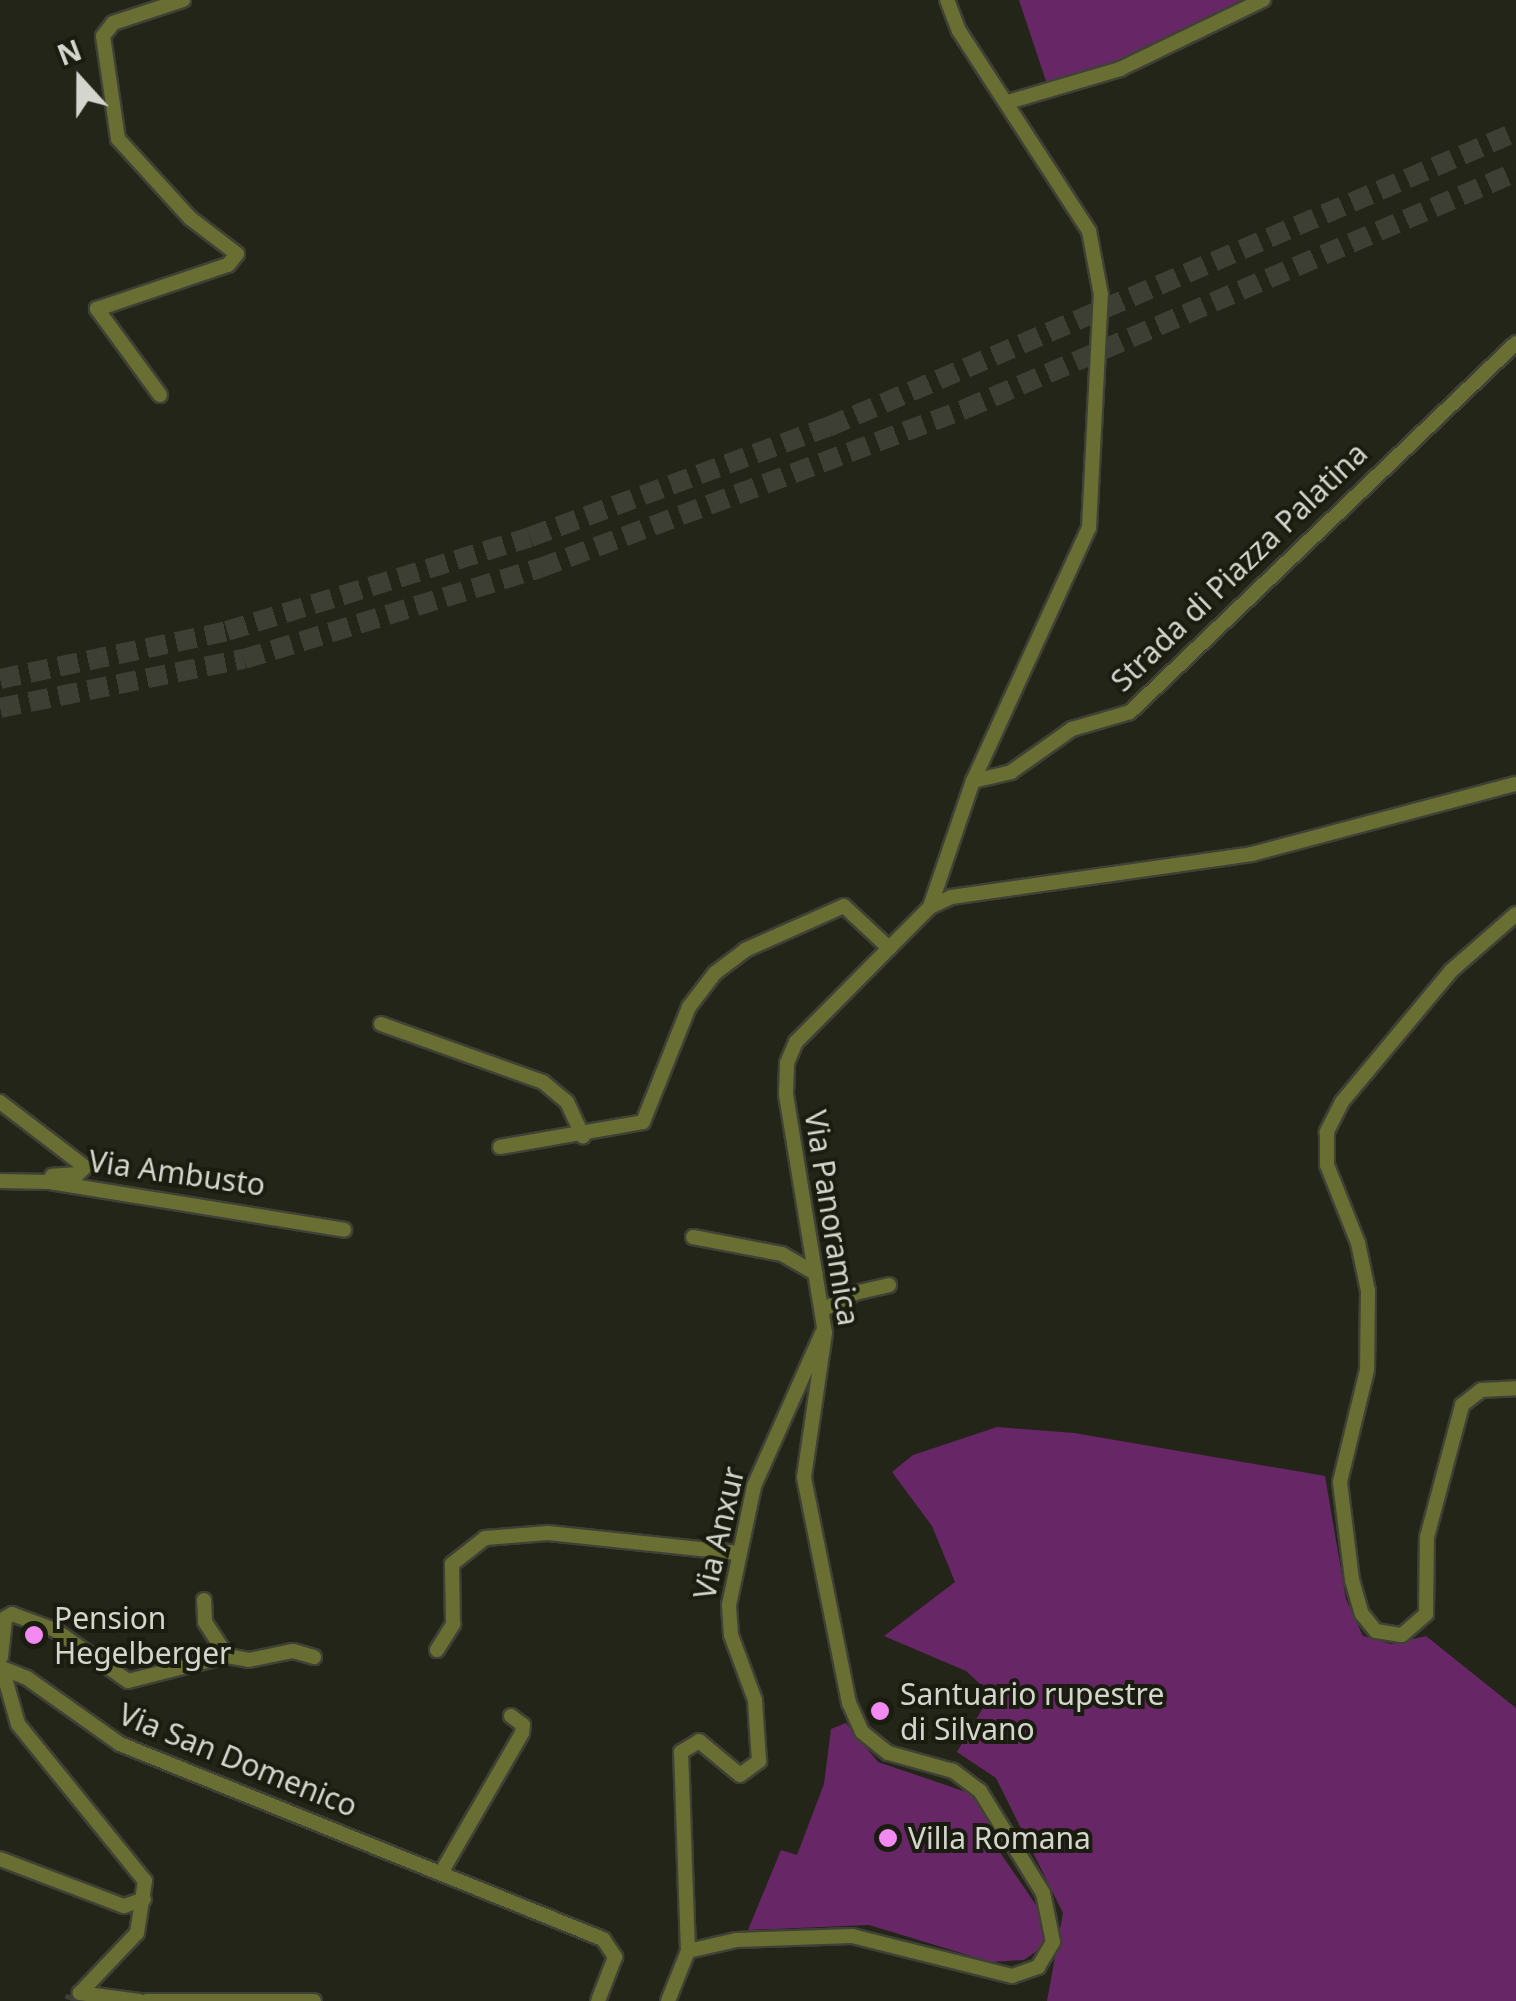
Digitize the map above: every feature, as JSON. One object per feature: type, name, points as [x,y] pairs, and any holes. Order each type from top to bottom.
[{"type":"street","points":[[160,395],[105,329],[97,309],[222,267],[237,254],[190,218],[118,140],[103,36],[113,23],[183,0]]},
{"type":"street","points":[[930,907],[972,781],[1080,554],[1094,488],[1098,258],[1085,224],[956,26],[947,0]]},
{"type":"street","points":[[1008,102],[1120,69],[1263,0]]},
{"type":"street","name":"Strada di Piazza Palatina","points":[[972,781],[1011,772],[1076,727],[1130,712],[1516,343]]},
{"type":"street","name":"Via Panoramica","points":[[688,1951],[736,1940],[852,1936],[1012,1976],[1038,1967],[1053,1942],[1046,1898],[980,1790],[947,1769],[888,1754],[852,1713],[804,1477],[824,1328],[786,1094],[787,1063],[802,1035],[930,907],[970,891],[1270,850],[1516,784]]},
{"type":"street","points":[[500,1146],[630,1129],[647,1118],[685,1014],[736,955],[844,906],[889,948]]},
{"type":"street","points":[[1516,914],[1439,985],[1342,1102],[1326,1138],[1327,1165],[1358,1243],[1368,1292],[1367,1370],[1340,1482],[1352,1580],[1362,1614],[1376,1631],[1402,1634],[1426,1614],[1427,1538],[1462,1405],[1481,1390],[1516,1388]]},
{"type":"street","points":[[381,1024],[543,1082],[567,1102],[583,1136]]},
{"type":"street","points":[[0,1102],[85,1167],[78,1174],[31,1180]]},
{"type":"street","name":"Via Ambusto","points":[[0,1181],[31,1180],[344,1230]]},
{"type":"street","points":[[693,1237],[786,1255],[816,1274]]},
{"type":"street","points":[[822,1310],[855,1292],[890,1286]]},
{"type":"street","name":"Via Anxur","points":[[668,2001],[688,1951],[682,1750],[699,1741],[740,1775],[760,1756],[753,1692],[729,1628],[738,1554],[761,1465],[824,1328]]},
{"type":"street","points":[[438,1650],[453,1624],[452,1564],[485,1538],[548,1533],[738,1554]]},
{"type":"street","points":[[204,1600],[206,1622],[227,1656]]},
{"type":"street","points":[[139,2001],[77,1994],[137,1933],[144,1899],[142,1876],[16,1720],[1,1660],[4,1620],[12,1614],[56,1630],[123,1680],[227,1656],[249,1660],[293,1650],[314,1657]]},
{"type":"street","name":"Via San Domenico","points":[[1,1660],[120,1744],[610,1944],[615,1957],[598,2001]]},
{"type":"street","points":[[440,1873],[522,1734],[523,1725],[511,1716]]},
{"type":"street","points":[[0,1859],[124,1906],[144,1899]]},
{"type":"street","points":[[147,2001],[314,2001]]},
{"type":"shaded area","points":[[1019,0],[1267,0],[1050,93]]},
{"type":"shaded area","points":[[997,1427],[1074,1433],[1325,1476],[1346,1599],[1363,1636],[1391,1644],[1426,1636],[1516,1708],[1516,2001],[1047,2001],[1063,1913],[996,1778],[957,1752],[991,1694],[966,1671],[884,1636],[955,1582],[932,1526],[892,1472],[913,1455]]},
{"type":"shaded area","points":[[846,1723],[878,1762],[972,1794],[1004,1840],[999,1851],[1045,1918],[1045,1945],[1024,1960],[991,1962],[869,1925],[748,1930],[781,1850],[797,1855],[824,1784],[831,1729]]},
{"type":"tunnel","points":[[0,679],[227,631],[530,537],[828,427],[1516,132]]},
{"type":"tunnel","points":[[0,708],[244,659],[540,568],[965,409],[1516,172]]},
{"type":"tunnel","points":[[71,2001],[73,1996]]},
{"type":"place","name":"Pension Hegelberger","points":[[34,1635]]},
{"type":"place","name":"Santuario rupestre di Silvano","points":[[880,1711]]},
{"type":"place","name":"Villa Romana","points":[[888,1838]]}]
